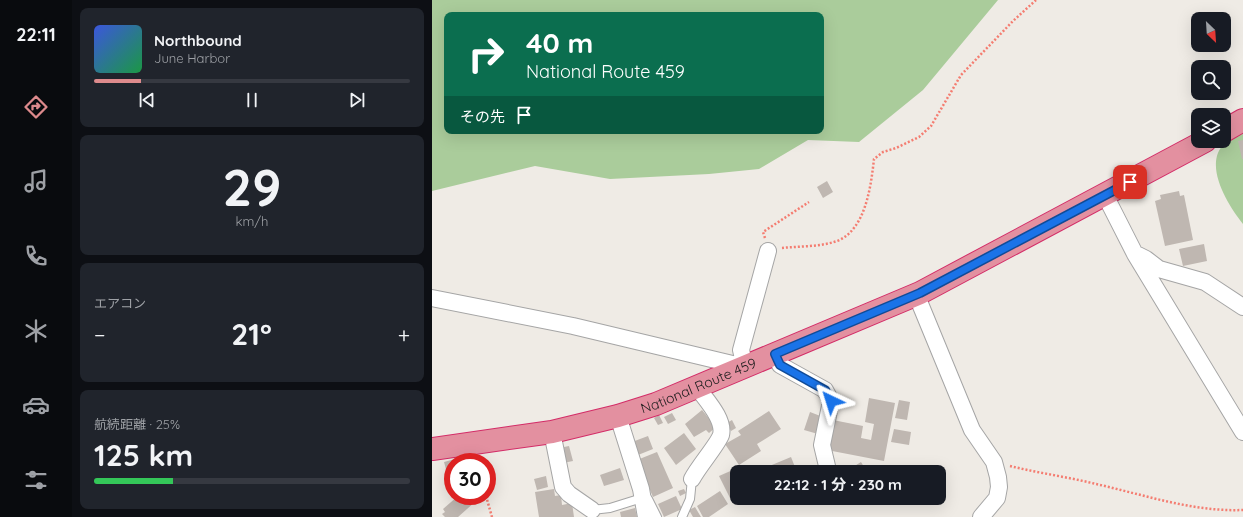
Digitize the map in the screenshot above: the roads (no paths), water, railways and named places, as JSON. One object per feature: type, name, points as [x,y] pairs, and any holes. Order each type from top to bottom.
[{"type":"highway","points":[[1231,127],[1243,120]]},
{"type":"highway","name":"National Route 459","points":[[432,449],[552,432],[618,416],[656,404],[916,294],[1192,148]]},
{"type":"street","points":[[1105,195],[1135,254],[1243,432]]},
{"type":"street","points":[[432,298],[572,326],[745,366],[741,350],[768,251]]},
{"type":"street","points":[[1135,254],[1146,259],[1159,269],[1205,282],[1243,307]]},
{"type":"street","points":[[916,294],[972,430],[994,462],[998,477],[999,492],[991,506],[981,517]]},
{"type":"street","points":[[775,354],[780,365],[825,390],[829,395],[831,401],[822,445],[827,465]]},
{"type":"street","points":[[692,479],[721,436],[721,426],[717,417],[696,387]]},
{"type":"street","points":[[618,416],[641,493],[646,517]]},
{"type":"street","points":[[552,432],[564,487],[569,494],[592,510]]},
{"type":"lane","points":[[682,517],[690,499],[692,479]]},
{"type":"lane","points":[[592,510],[610,508],[641,493],[649,501],[657,517]]}]
